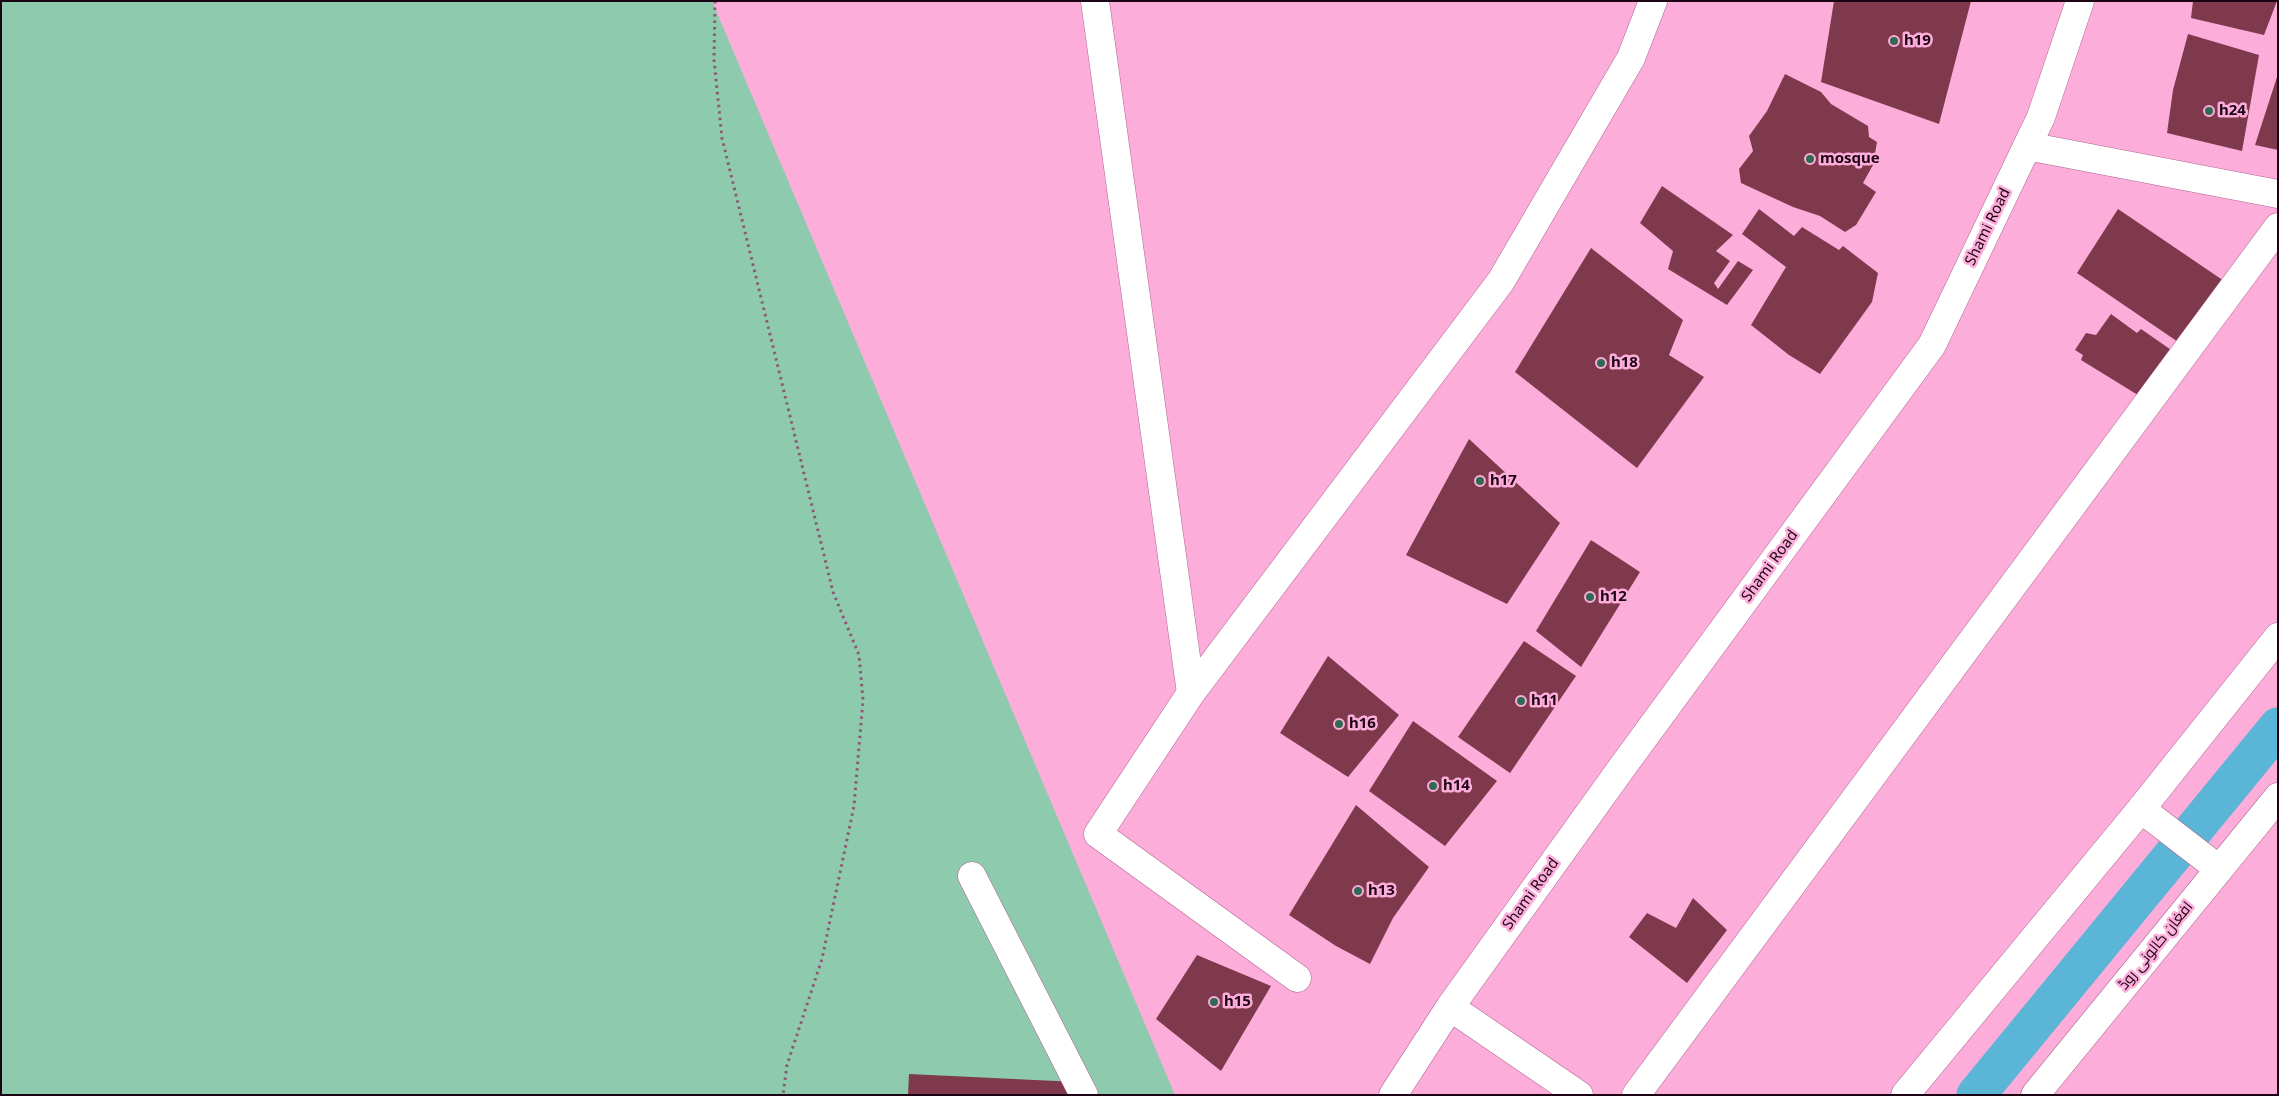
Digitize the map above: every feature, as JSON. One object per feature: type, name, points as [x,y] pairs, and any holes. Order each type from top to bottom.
[{"type":"street","points":[[1095,1],[1191,693]]},
{"type":"street","points":[[1297,978],[1098,834],[1191,693],[1501,281],[1631,58],[1653,1]]},
{"type":"street","name":"Shami Road","points":[[1393,1095],[1450,1007],[1623,766],[1932,345],[2041,117],[2080,1]]},
{"type":"street","points":[[2027,146],[2278,194]]},
{"type":"street","points":[[1636,1095],[2278,227]]},
{"type":"street","points":[[1905,1095],[2141,809],[2278,637]]},
{"type":"street","name":"افغان کالونی روڈ","points":[[2035,1095],[2278,797]]},
{"type":"street","points":[[2141,809],[2219,869]]},
{"type":"street","points":[[972,876],[1084,1095]]},
{"type":"street","points":[[1450,1007],[1579,1095]]},
{"type":"path","points":[[715,1],[714,60],[722,138],[833,592],[859,655],[863,700],[854,806],[822,959],[787,1065],[783,1095]]},
{"type":"green space","points":[[1,1],[712,1],[1175,1095],[1,1095]]},
{"type":"building","name":"h19","points":[[1834,1],[1971,1],[1939,124],[1821,82]]},
{"type":"building","points":[[2193,1],[2277,1],[2264,35],[2191,18]]},
{"type":"building","name":"h24","points":[[2188,34],[2259,55],[2242,151],[2167,133],[2173,90]]},
{"type":"building","name":"mosque","points":[[1785,74],[1821,92],[1831,104],[1868,126],[1869,137],[1877,142],[1873,165],[1863,183],[1876,192],[1856,225],[1845,232],[1820,216],[1793,207],[1741,183],[1739,169],[1753,151],[1749,136],[1767,111]]},
{"type":"building","points":[[2278,77],[2278,150],[2255,145]]},
{"type":"building","points":[[1662,186],[1733,235],[1716,251],[1730,261],[1714,283],[1718,289],[1738,261],[1753,270],[1727,305],[1668,269],[1673,251],[1640,223]]},
{"type":"building","points":[[1759,209],[1794,236],[1802,227],[1839,250],[1843,246],[1878,273],[1872,302],[1820,374],[1789,355],[1751,325],[1786,267],[1742,234]]},
{"type":"building","points":[[2118,209],[2227,283],[2184,346],[2077,273]]},
{"type":"building","name":"h18","points":[[1591,248],[1683,320],[1669,355],[1704,377],[1637,468],[1515,372]]},
{"type":"building","points":[[2111,314],[2137,333],[2141,329],[2177,354],[2146,400],[2081,360],[2083,355],[2075,350],[2086,333],[2096,335]]},
{"type":"building","name":"h17","points":[[1469,439],[1560,523],[1507,604],[1406,555]]},
{"type":"building","name":"h12","points":[[1591,540],[1640,572],[1581,667],[1536,631]]},
{"type":"building","name":"h11","points":[[1524,641],[1576,676],[1510,773],[1458,737]]},
{"type":"building","name":"h16","points":[[1328,656],[1399,715],[1348,777],[1280,733]]},
{"type":"building","name":"h14","points":[[1413,721],[1497,781],[1445,846],[1369,791]]},
{"type":"building","name":"h13","points":[[1356,805],[1429,867],[1393,918],[1370,964],[1336,946],[1289,915]]},
{"type":"building","points":[[1693,898],[1727,930],[1687,983],[1629,937],[1647,913],[1676,928]]},
{"type":"building","name":"h15","points":[[1197,955],[1271,986],[1221,1071],[1156,1019]]},
{"type":"building","points":[[909,1074],[1077,1082],[1077,1095],[908,1095]]},
{"type":"waterway","points":[[1976,1095],[2278,727]]},
{"type":"place","name":"h19","points":[[1894,41]]},
{"type":"place","name":"h24","points":[[2209,111]]},
{"type":"place","name":"mosque","points":[[1810,159]]},
{"type":"place","name":"h18","points":[[1601,363]]},
{"type":"place","name":"h17","points":[[1480,481]]},
{"type":"place","name":"h12","points":[[1590,597]]},
{"type":"place","name":"h11","points":[[1521,701]]},
{"type":"place","name":"h16","points":[[1339,724]]},
{"type":"place","name":"h14","points":[[1433,786]]},
{"type":"place","name":"h13","points":[[1358,891]]},
{"type":"place","name":"h15","points":[[1214,1002]]}]
